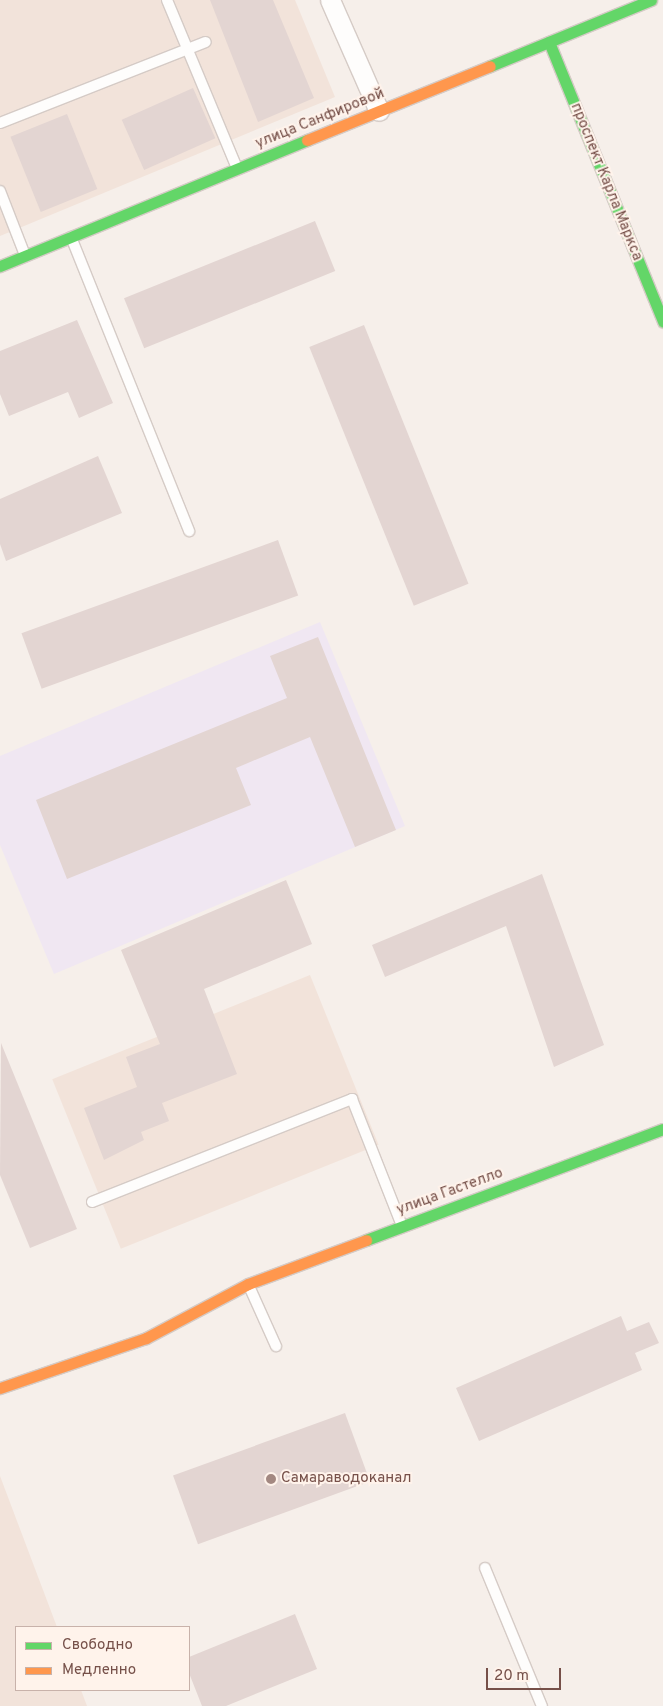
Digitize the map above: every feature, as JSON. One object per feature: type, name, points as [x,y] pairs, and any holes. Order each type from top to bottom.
[{"type":"street","points":[[330,0],[379,111]]},
{"type":"street","name":"улица Санфировой","points":[[0,266],[651,0]]},
{"type":"street","name":"проспект Карла Маркса","points":[[549,42],[663,322]]},
{"type":"street","name":"улица Гастелло","points":[[0,1388],[146,1338],[248,1284],[663,1129]]},
{"type":"lane","points":[[167,0],[237,169]]},
{"type":"lane","points":[[0,123],[206,42]]},
{"type":"lane","points":[[0,191],[25,256]]},
{"type":"lane","points":[[71,237],[189,531]]},
{"type":"lane","points":[[92,1202],[352,1099],[402,1227]]},
{"type":"lane","points":[[248,1284],[276,1346]]},
{"type":"lane","points":[[485,1568],[542,1706]]},
{"type":"shaded area","points":[[0,0],[295,0],[335,97],[0,236]]},
{"type":"shaded area","points":[[320,622],[405,826],[54,974],[0,845],[0,756]]},
{"type":"shaded area","points":[[310,975],[379,1145],[121,1249],[52,1079]]},
{"type":"shaded area","points":[[0,1476],[57,1626],[15,1626],[15,1691],[81,1691],[87,1706],[0,1706]]},
{"type":"building","points":[[210,0],[273,0],[314,98],[258,122]]},
{"type":"building","points":[[193,88],[215,138],[144,170],[122,120]]},
{"type":"building","points":[[67,114],[97,189],[41,212],[10,137]]},
{"type":"building","points":[[315,221],[335,271],[144,348],[124,298]]},
{"type":"building","points":[[77,320],[113,403],[79,418],[68,392],[9,416],[0,394],[0,351]]},
{"type":"building","points":[[364,325],[469,584],[414,606],[309,347]]},
{"type":"building","points":[[98,456],[122,513],[6,561],[0,544],[0,499]]},
{"type":"building","points":[[278,540],[298,595],[42,689],[21,633]]},
{"type":"building","points":[[318,637],[396,830],[355,847],[310,737],[236,768],[251,805],[67,879],[36,800],[287,698],[270,656]]},
{"type":"building","points":[[542,874],[604,1045],[554,1067],[506,926],[385,977],[372,945]]},
{"type":"building","points":[[286,880],[312,944],[204,989],[237,1074],[162,1103],[169,1121],[141,1132],[144,1140],[104,1160],[84,1108],[137,1087],[126,1057],[160,1044],[121,950]]},
{"type":"building","points":[[1,1043],[77,1229],[30,1248],[0,1175]]},
{"type":"building","points":[[621,1316],[627,1331],[649,1322],[659,1343],[635,1353],[642,1370],[479,1441],[456,1388]]},
{"type":"building","name":"Самараводоканал","points":[[345,1413],[370,1482],[198,1544],[173,1476]]},
{"type":"building","points":[[295,1614],[317,1669],[226,1706],[202,1706],[190,1676],[190,1657]]},
{"type":"traffic: fast","points":[[490,66],[651,0]]},
{"type":"traffic: fast","points":[[549,42],[663,322]]},
{"type":"traffic: fast","points":[[0,266],[307,140]]},
{"type":"traffic: fast","points":[[366,1240],[663,1129]]},
{"type":"traffic: slow","points":[[307,140],[490,66]]},
{"type":"traffic: slow","points":[[0,1388],[146,1338],[248,1284],[366,1240]]},
{"type":"place","name":"Самараводоканал","points":[[271,1479]]}]
